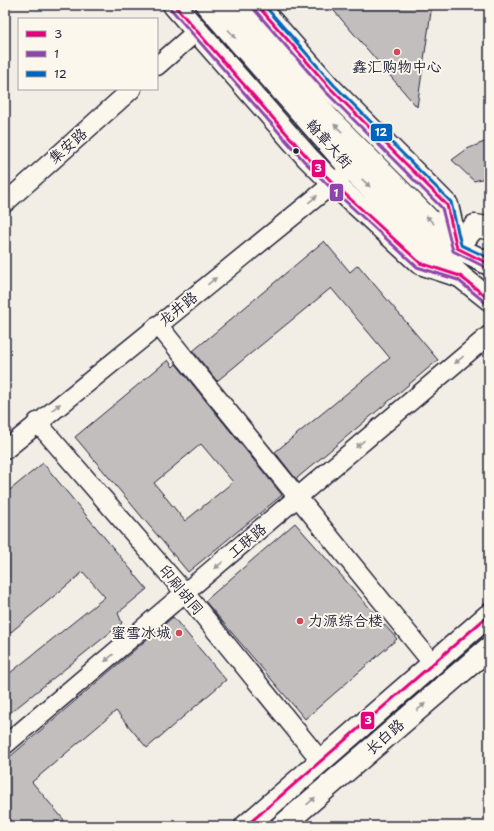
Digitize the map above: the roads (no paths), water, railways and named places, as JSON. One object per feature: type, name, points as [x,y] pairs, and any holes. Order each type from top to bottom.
[{"type":"main road","name":"翰章大街","points":[[174,5],[308,158],[333,183],[420,263],[460,276]]},
{"type":"main road","name":"翰章大街","points":[[207,5],[351,169],[460,276],[489,299]]},
{"type":"main road","name":"翰章大街","points":[[230,5],[329,119],[457,248],[489,264]]},
{"type":"main road","points":[[257,5],[330,88],[447,205],[457,248]]},
{"type":"main road","points":[[457,248],[475,226],[489,228]]},
{"type":"main road","name":"长白路","points":[[246,826],[489,615]]},
{"type":"main road","name":"长白路","points":[[282,826],[489,648]]},
{"type":"street","points":[[158,65],[189,38]]},
{"type":"street","name":"集安路","points":[[5,203],[131,90]]},
{"type":"street","name":"龙井路","points":[[5,450],[37,422],[351,169]]},
{"type":"street","points":[[158,325],[433,664]]},
{"type":"street","name":"工联路","points":[[5,745],[489,335]]},
{"type":"street","name":"印刷胡同","points":[[37,422],[185,593],[321,761]]},
{"type":"place","name":"鑫汇购物中心","points":[[397,52]]},
{"type":"place","name":"力源综合楼","points":[[300,621]]},
{"type":"place","name":"蜜雪冰城","points":[[179,633]]}]
